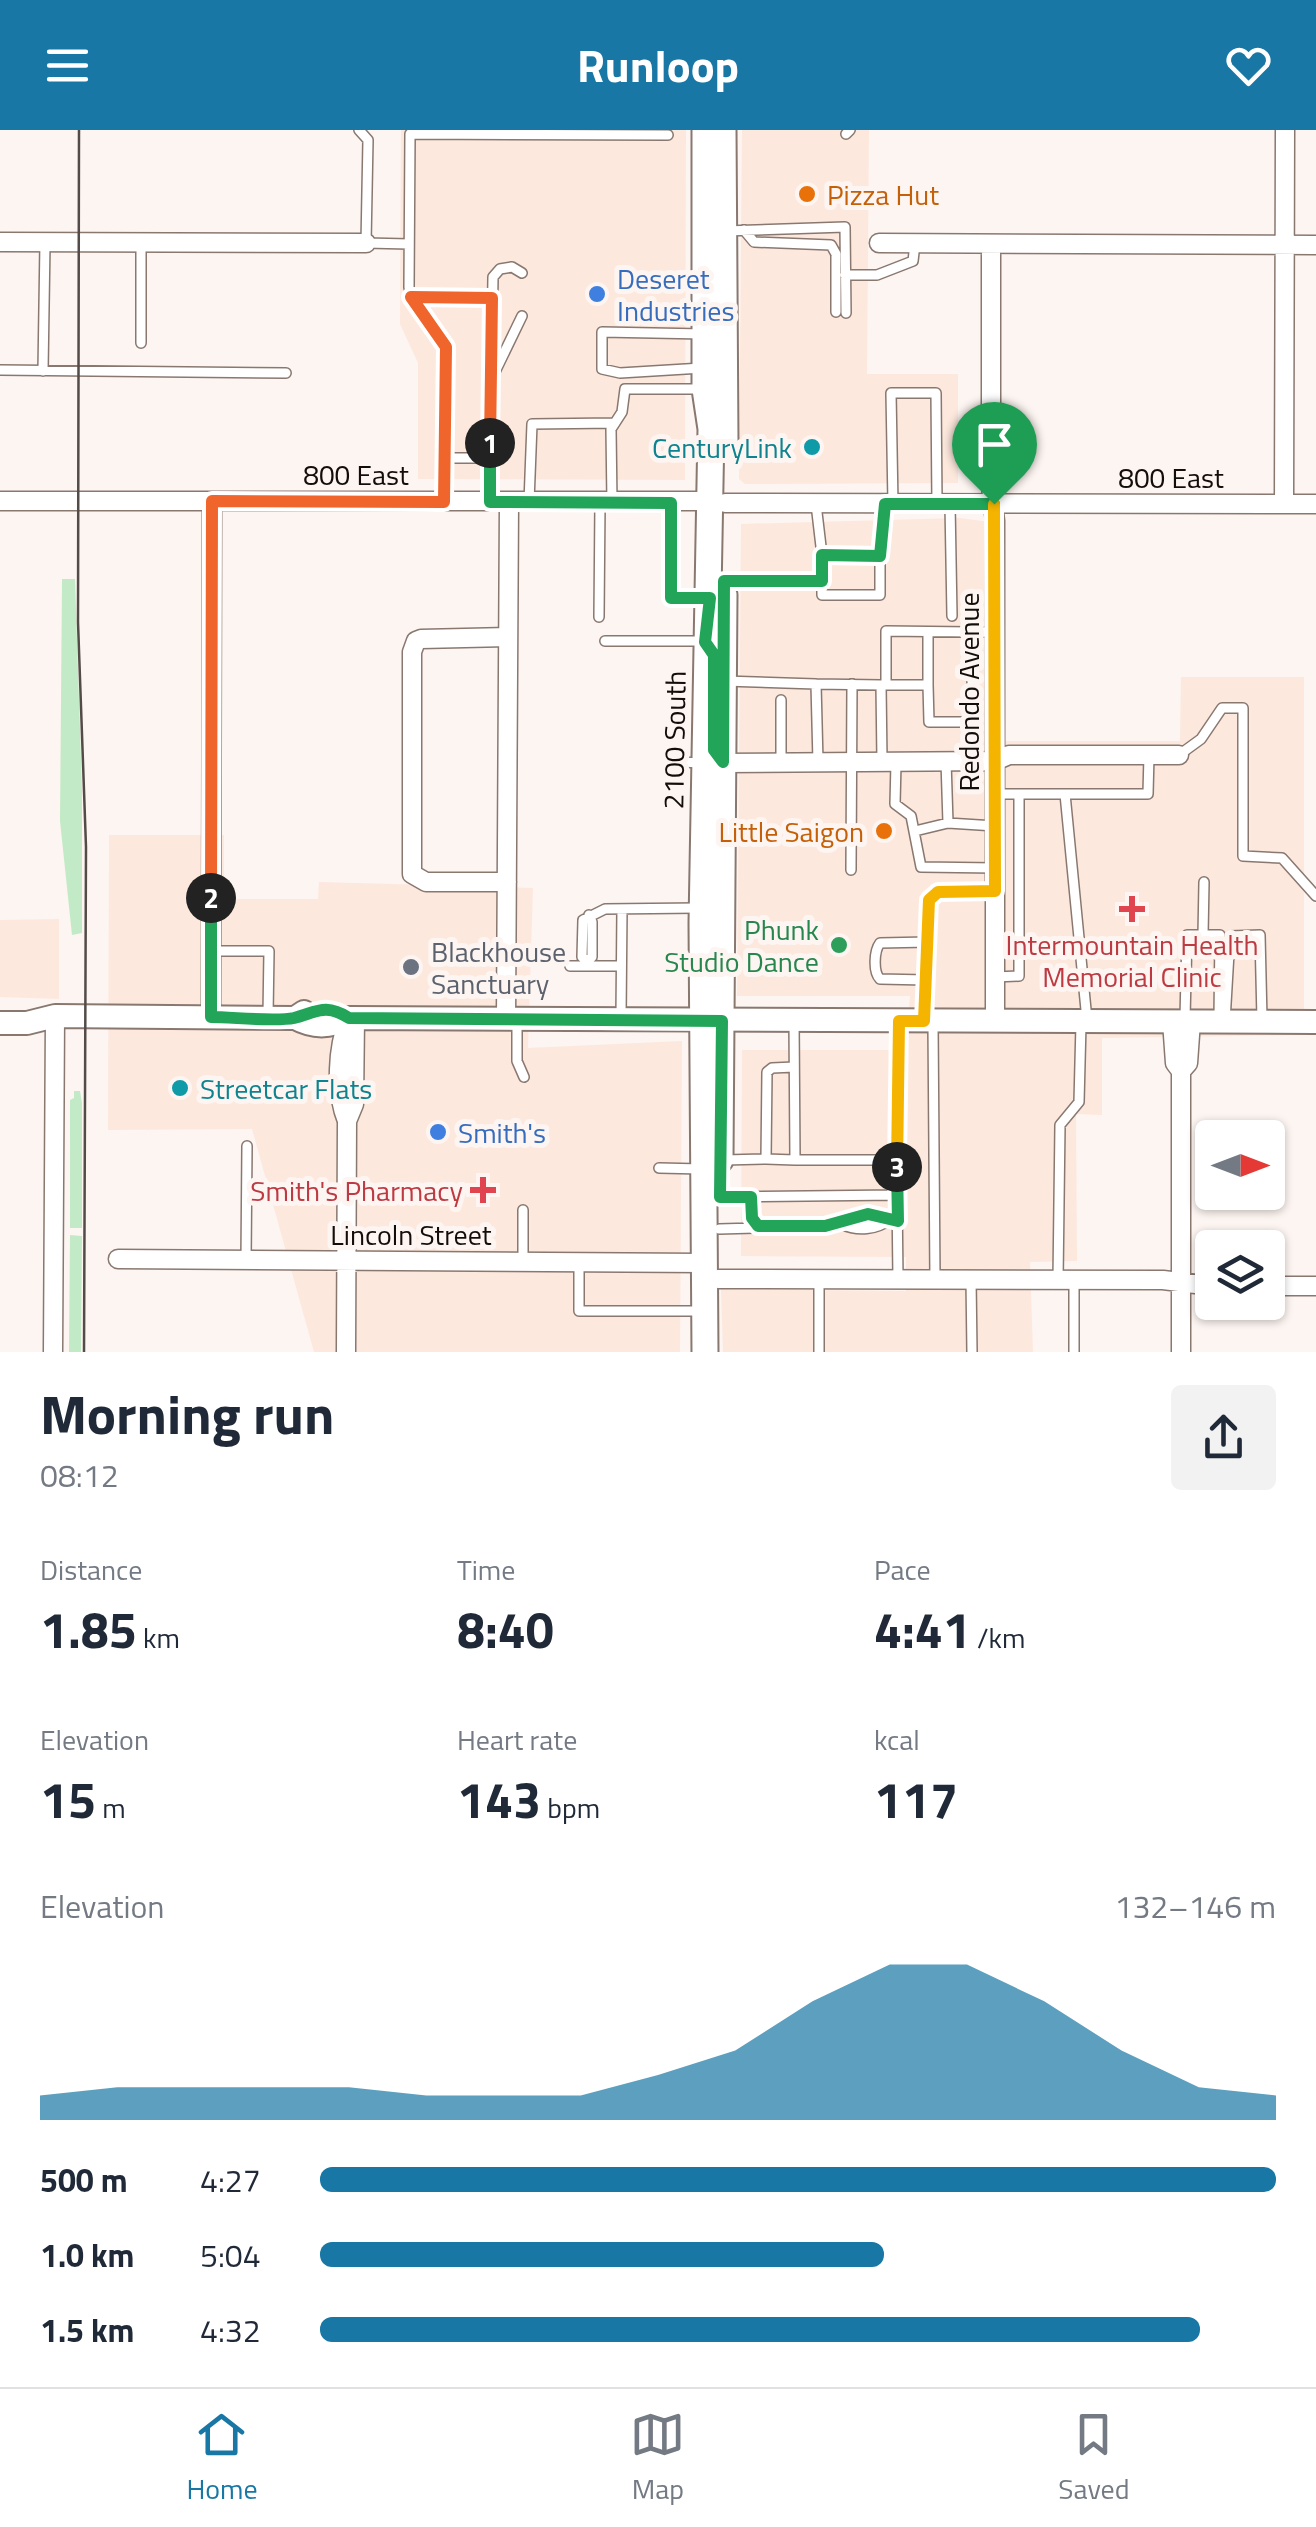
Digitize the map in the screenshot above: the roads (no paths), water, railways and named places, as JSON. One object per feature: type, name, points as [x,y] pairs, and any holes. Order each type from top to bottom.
[{"type":"main road","name":"2100 South","points":[[704,130],[705,378],[718,502]]},
{"type":"main road","name":"2100 South","points":[[702,762],[724,681],[717,589],[718,502],[733,230],[723,130]]},
{"type":"main road","name":"2100 South","points":[[712,1021],[702,908],[702,762],[705,642],[717,589]]},
{"type":"main road","name":"2100 South","points":[[702,762],[713,777],[713,866],[722,885],[712,1021],[711,1288],[717,1352]]},
{"type":"main road","name":"2100 South","points":[[705,1352],[720,1197],[713,1164]]},
{"type":"street","points":[[1284,130],[1284,504]]},
{"type":"street","points":[[0,242],[366,243]]},
{"type":"street","points":[[879,244],[1316,245]]},
{"type":"street","name":"Redondo Avenue","points":[[992,244],[994,1021]]},
{"type":"street","name":"800 East","points":[[0,501],[1316,504]]},
{"type":"street","points":[[211,1017],[212,501]]},
{"type":"street","points":[[499,502],[508,638],[507,882],[512,1019]]},
{"type":"street","points":[[507,882],[426,882],[412,874],[411,691],[416,641],[508,638]]},
{"type":"street","points":[[702,762],[995,761],[1009,755],[1178,755]]},
{"type":"street","points":[[0,1008],[54,1016],[294,1018],[308,1025],[335,1026],[352,1018],[1316,1022]]},
{"type":"street","points":[[0,1023],[28,1023],[54,1016]]},
{"type":"street","points":[[53,1352],[54,1016]]},
{"type":"street","points":[[346,1352],[346,1121],[354,1104],[352,1018]]},
{"type":"street","points":[[1180,1352],[1181,1071],[1188,1062],[1183,1022]]},
{"type":"street","name":"Lincoln Street","points":[[118,1259],[579,1262],[711,1288],[819,1279],[1195,1284]]},
{"type":"street","points":[[1285,1286],[1316,1286]]},
{"type":"lane","points":[[360,130],[368,140],[366,243],[409,244]]},
{"type":"lane","points":[[444,502],[446,347],[411,297],[410,134],[668,135]]},
{"type":"lane","points":[[845,228],[841,313],[836,254],[831,246],[754,242],[733,230],[845,228]]},
{"type":"lane","points":[[42,371],[44,242]]},
{"type":"lane","points":[[141,242],[141,343]]},
{"type":"lane","points":[[845,275],[877,275],[912,261],[915,244]]},
{"type":"lane","points":[[499,502],[490,458],[493,277],[500,269],[512,267],[522,273]]},
{"type":"lane","points":[[411,297],[492,298]]},
{"type":"lane","points":[[491,380],[522,316]]},
{"type":"lane","points":[[704,334],[602,332],[602,369],[705,378]]},
{"type":"lane","points":[[0,370],[286,374]]},
{"type":"lane","points":[[599,616],[612,429],[622,412],[626,388],[705,378]]},
{"type":"lane","points":[[816,504],[822,594],[880,595],[880,556],[889,504],[891,393],[936,393],[952,616]]},
{"type":"lane","points":[[530,502],[532,424],[616,423]]},
{"type":"lane","points":[[444,458],[490,458]]},
{"type":"lane","points":[[671,503],[671,598],[717,589],[822,581]]},
{"type":"lane","points":[[822,555],[880,556]]},
{"type":"lane","points":[[995,632],[886,632],[884,684],[896,804],[908,812],[921,866],[995,868]]},
{"type":"lane","points":[[928,632],[929,722],[973,722],[972,632]]},
{"type":"lane","points":[[606,641],[705,642]]},
{"type":"lane","points":[[724,681],[928,685]]},
{"type":"lane","points":[[816,684],[818,762]]},
{"type":"lane","points":[[852,684],[852,870]]},
{"type":"lane","points":[[781,700],[781,762]]},
{"type":"lane","points":[[1178,755],[1201,739],[1222,708],[1243,708],[1243,856],[1282,858],[1316,896]]},
{"type":"lane","points":[[995,794],[1148,794],[1148,756]]},
{"type":"lane","points":[[946,761],[948,823]]},
{"type":"lane","points":[[994,977],[1019,976],[1020,794]]},
{"type":"lane","points":[[1065,794],[1084,1022],[1079,1102],[1060,1125],[1066,1280],[1074,1352]]},
{"type":"lane","points":[[915,831],[948,823],[995,826]]},
{"type":"lane","points":[[1203,935],[1204,882]]},
{"type":"lane","points":[[935,1279],[926,980],[929,900],[934,893],[995,891]]},
{"type":"lane","points":[[587,963],[582,957],[583,920],[589,915],[604,909],[702,908]]},
{"type":"lane","points":[[621,1020],[622,909]]},
{"type":"lane","points":[[1183,1022],[1186,935],[1220,935],[1222,1022]]},
{"type":"lane","points":[[1222,1022],[1230,936],[1260,936],[1262,1022]]},
{"type":"lane","points":[[926,980],[877,977],[876,948],[880,943],[928,942]]},
{"type":"lane","points":[[211,951],[269,950],[268,1018]]},
{"type":"lane","points":[[570,966],[621,966]]},
{"type":"lane","points":[[512,1019],[517,1061],[524,1077]]},
{"type":"lane","points":[[794,1021],[795,1160]]},
{"type":"lane","points":[[898,1279],[895,1220],[899,1021]]},
{"type":"lane","points":[[766,1160],[766,1072],[794,1067]]},
{"type":"lane","points":[[246,1146],[246,1260]]},
{"type":"lane","points":[[659,1168],[766,1160],[898,1160]]},
{"type":"lane","points":[[720,1197],[897,1195]]},
{"type":"lane","points":[[751,1197],[752,1218],[758,1226]]},
{"type":"lane","points":[[522,1262],[524,1210]]},
{"type":"lane","points":[[718,1229],[841,1224],[872,1228],[895,1220]]},
{"type":"lane","points":[[579,1262],[579,1311],[711,1288]]},
{"type":"lane","points":[[819,1279],[819,1352]]},
{"type":"lane","points":[[972,1279],[972,1352]]},
{"type":"tram line","points":[[79,130],[78,622],[86,847],[84,1352]]},
{"type":"place","name":"Pizza Hut","points":[[807,194]]},
{"type":"place","name":"Deseret Industries","points":[[597,294]]},
{"type":"place","name":"CenturyLink","points":[[812,447]]},
{"type":"place","name":"Little Saigon","points":[[884,831]]},
{"type":"place","name":"Intermountain Health Memorial Clinic","points":[[1132,909]]},
{"type":"place","name":"Phunk Studio Dance","points":[[839,945]]},
{"type":"place","name":"Blackhouse Sanctuary","points":[[411,967]]},
{"type":"place","name":"Streetcar Flats","points":[[180,1088]]},
{"type":"place","name":"Smith's","points":[[438,1132]]},
{"type":"place","name":"Smith's Pharmacy","points":[[483,1190]]}]
